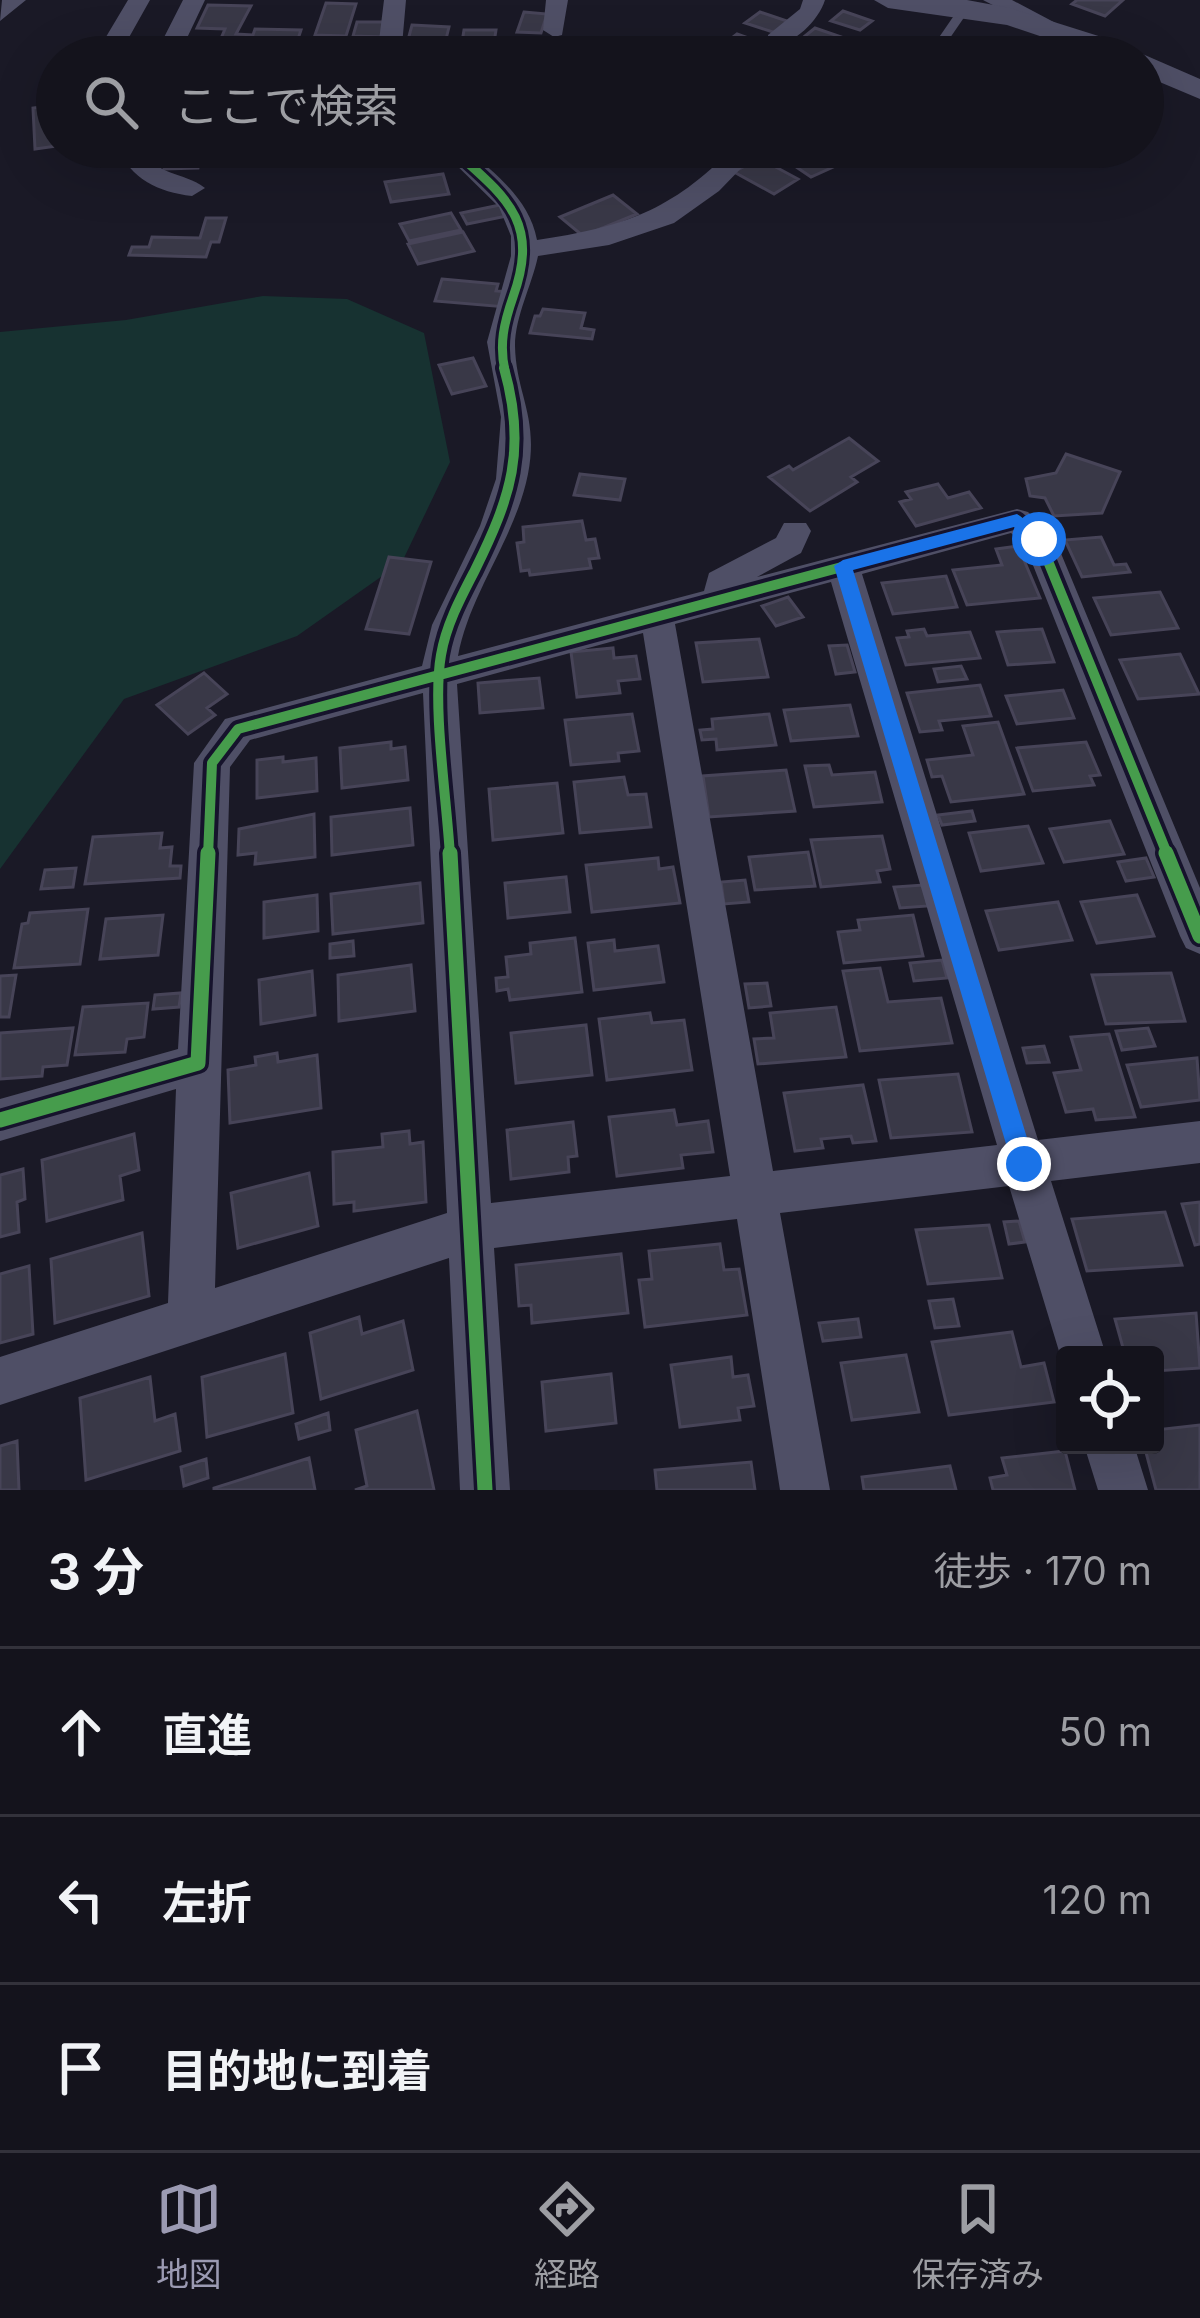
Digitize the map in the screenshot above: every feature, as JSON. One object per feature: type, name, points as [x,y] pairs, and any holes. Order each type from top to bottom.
[{"type":"street","points":[[0,14],[15,0]]},
{"type":"street","points":[[119,36],[140,0]]},
{"type":"street","points":[[176,36],[194,0]]},
{"type":"street","points":[[391,36],[395,0]]},
{"type":"street","points":[[554,30],[556,0]]},
{"type":"street","points":[[781,36],[810,12],[814,0]]},
{"type":"street","points":[[888,0],[980,3],[1074,36]]},
{"type":"street","points":[[1164,74],[1200,90]]},
{"type":"street","points":[[145,168],[166,187],[192,188]]},
{"type":"street","points":[[472,168],[511,205],[523,224],[529,248],[501,338],[518,451],[504,505],[467,580],[435,676],[441,699],[485,1490]]},
{"type":"street","points":[[529,248],[609,237],[665,217],[727,168]]},
{"type":"street","points":[[191,1319],[212,763],[238,729],[1017,520],[1039,539],[1200,936]]},
{"type":"street","points":[[720,600],[721,582],[790,545],[795,531]]},
{"type":"street","points":[[843,566],[1079,1346]]},
{"type":"street","points":[[657,617],[806,1490]]},
{"type":"street","points":[[0,1120],[198,1063]]},
{"type":"street","points":[[0,1382],[472,1228],[1200,1142]]},
{"type":"street","points":[[1112,1454],[1123,1490]]},
{"type":"lane","points":[[949,36],[980,3]]},
{"type":"green space","points":[[263,296],[347,299],[424,333],[450,462],[402,562],[297,636],[124,699],[0,869],[0,332],[126,320]]},
{"type":"building","points":[[1123,0],[1105,16],[1072,4]]},
{"type":"building","points":[[326,3],[356,4],[346,36],[315,35]]},
{"type":"building","points":[[208,5],[251,6],[236,34],[253,35],[255,29],[301,30],[299,36],[222,36],[225,29],[197,28]]},
{"type":"building","points":[[843,11],[872,21],[860,30],[831,21]]},
{"type":"building","points":[[524,12],[547,14],[541,33],[517,32]]},
{"type":"building","points":[[760,12],[790,22],[776,33],[745,23]]},
{"type":"building","points":[[357,22],[389,22],[385,36],[353,36]]},
{"type":"building","points":[[412,25],[449,27],[447,36],[409,36]]},
{"type":"building","points":[[815,28],[838,36],[805,36]]},
{"type":"building","points":[[464,30],[496,30],[495,36],[463,36]]},
{"type":"building","points":[[778,168],[798,179],[774,194],[734,172]]},
{"type":"building","points":[[798,168],[831,168],[811,177]]},
{"type":"building","points":[[443,174],[449,194],[391,202],[385,182]]},
{"type":"building","points":[[613,195],[637,214],[583,236],[560,217]]},
{"type":"building","points":[[500,205],[507,216],[467,224],[461,213]]},
{"type":"building","points":[[451,213],[461,230],[409,241],[400,224]]},
{"type":"building","points":[[206,218],[226,218],[219,242],[211,242],[206,257],[129,255],[132,247],[149,247],[152,237],[200,238]]},
{"type":"building","points":[[463,232],[474,251],[418,264],[408,244]]},
{"type":"building","points":[[442,279],[498,284],[496,291],[510,292],[506,307],[435,301]]},
{"type":"building","points":[[543,309],[585,313],[581,328],[594,330],[592,339],[530,333],[535,316]]},
{"type":"building","points":[[473,358],[486,386],[452,394],[439,365]]},
{"type":"building","points":[[849,438],[878,461],[851,477],[857,482],[810,511],[769,477],[789,466],[793,470]]},
{"type":"building","points":[[1066,454],[1120,472],[1102,513],[1054,516],[1045,498],[1030,496],[1026,479],[1056,473]]},
{"type":"building","points":[[580,474],[625,479],[620,500],[574,495]]},
{"type":"building","points":[[938,484],[948,498],[969,492],[981,508],[916,526],[900,502],[911,499],[906,492]]},
{"type":"building","points":[[582,521],[586,540],[595,539],[599,558],[589,559],[591,568],[530,575],[529,570],[521,571],[517,543],[524,542],[523,527]]},
{"type":"building","points":[[1101,537],[1114,565],[1126,564],[1130,572],[1082,577],[1065,540]]},
{"type":"building","points":[[1018,546],[1040,598],[967,605],[953,570],[1002,565],[996,549]]},
{"type":"building","points":[[389,557],[431,562],[409,634],[366,629]]},
{"type":"building","points":[[946,576],[957,607],[893,614],[882,583]]},
{"type":"building","points":[[1160,592],[1178,628],[1111,635],[1094,598]]},
{"type":"building","points":[[788,597],[803,617],[776,626],[762,606]]},
{"type":"building","points":[[924,629],[927,636],[970,632],[980,658],[906,665],[897,638]]},
{"type":"building","points":[[1042,629],[1054,662],[1008,665],[997,632]]},
{"type":"building","points":[[759,639],[768,677],[703,682],[696,643]]},
{"type":"building","points":[[847,645],[855,672],[836,674],[829,646]]},
{"type":"building","points":[[613,648],[614,658],[636,656],[640,679],[618,681],[620,693],[577,697],[571,652]]},
{"type":"building","points":[[1180,654],[1199,694],[1138,699],[1120,660]]},
{"type":"building","points":[[961,666],[967,679],[938,682],[934,669]]},
{"type":"building","points":[[204,673],[227,694],[207,708],[215,715],[188,734],[157,705]]},
{"type":"building","points":[[539,678],[543,708],[480,713],[478,683]]},
{"type":"building","points":[[980,685],[991,716],[939,721],[942,730],[920,732],[907,693]]},
{"type":"building","points":[[1063,690],[1074,718],[1017,724],[1006,696]]},
{"type":"building","points":[[850,705],[858,736],[791,741],[784,710]]},
{"type":"building","points":[[632,714],[639,751],[618,753],[619,761],[571,765],[565,720]]},
{"type":"building","points":[[769,714],[776,745],[717,750],[716,739],[702,740],[700,730],[713,729],[712,719]]},
{"type":"building","points":[[998,722],[1024,794],[951,802],[942,776],[932,777],[927,760],[973,755],[963,726]]},
{"type":"building","points":[[391,742],[391,749],[405,747],[408,780],[342,788],[340,748]]},
{"type":"building","points":[[1086,742],[1100,775],[1090,776],[1094,785],[1033,791],[1017,748]]},
{"type":"building","points":[[283,757],[283,762],[316,758],[317,791],[257,798],[257,760]]},
{"type":"building","points":[[829,765],[832,775],[875,772],[882,802],[814,807],[805,766]]},
{"type":"building","points":[[786,770],[795,811],[709,817],[703,776]]},
{"type":"building","points":[[624,777],[628,795],[646,794],[651,827],[580,833],[574,782]]},
{"type":"building","points":[[557,783],[563,833],[493,840],[489,789]]},
{"type":"building","points":[[410,808],[413,845],[332,855],[331,817]]},
{"type":"building","points":[[972,811],[975,821],[942,825],[938,815]]},
{"type":"building","points":[[314,814],[315,857],[255,864],[256,853],[238,855],[239,829]]},
{"type":"building","points":[[1110,821],[1124,854],[1064,862],[1050,829]]},
{"type":"building","points":[[1028,826],[1043,863],[981,871],[969,833]]},
{"type":"building","points":[[162,833],[160,848],[172,847],[170,866],[181,866],[180,878],[85,884],[93,837]]},
{"type":"building","points":[[882,836],[890,869],[877,871],[880,882],[821,887],[811,840]]},
{"type":"building","points":[[808,852],[815,886],[755,890],[749,857]]},
{"type":"building","points":[[658,858],[659,869],[673,867],[680,903],[592,912],[586,865]]},
{"type":"building","points":[[1146,858],[1154,877],[1126,881],[1118,862]]},
{"type":"building","points":[[76,868],[73,887],[41,889],[45,870]]},
{"type":"building","points":[[566,877],[570,912],[508,918],[505,883]]},
{"type":"building","points":[[745,880],[749,902],[724,904],[721,882]]},
{"type":"building","points":[[420,883],[423,923],[333,934],[331,894]]},
{"type":"building","points":[[923,885],[928,906],[900,908],[894,887]]},
{"type":"building","points":[[317,895],[318,931],[264,938],[264,902]]},
{"type":"building","points":[[1137,895],[1154,936],[1097,943],[1081,902]]},
{"type":"building","points":[[1058,902],[1072,940],[999,950],[986,911]]},
{"type":"building","points":[[88,909],[80,964],[14,968],[22,924],[28,923],[30,913]]},
{"type":"building","points":[[163,915],[158,955],[100,959],[106,919]]},
{"type":"building","points":[[913,915],[923,956],[844,963],[838,932],[860,930],[858,920]]},
{"type":"building","points":[[575,938],[582,992],[510,1000],[508,989],[497,991],[496,978],[508,977],[506,957],[531,954],[530,943]]},
{"type":"building","points":[[614,940],[615,951],[658,946],[664,982],[594,990],[588,943]]},
{"type":"building","points":[[353,941],[354,956],[330,958],[330,944]]},
{"type":"building","points":[[942,960],[947,978],[914,981],[910,963]]},
{"type":"building","points":[[411,965],[415,1011],[339,1021],[338,975]]},
{"type":"building","points":[[880,968],[888,1002],[941,998],[952,1043],[860,1051],[843,971]]},
{"type":"building","points":[[312,971],[315,1015],[261,1024],[259,980]]},
{"type":"building","points":[[1171,973],[1185,1021],[1106,1024],[1092,975]]},
{"type":"building","points":[[16,975],[9,1017],[0,1017],[0,976]]},
{"type":"building","points":[[767,983],[771,1006],[749,1008],[745,984]]},
{"type":"building","points":[[181,993],[179,1007],[153,1009],[155,995]]},
{"type":"building","points":[[148,1003],[144,1037],[127,1039],[125,1052],[75,1055],[83,1007]]},
{"type":"building","points":[[836,1007],[846,1057],[758,1064],[754,1039],[774,1038],[770,1013]]},
{"type":"building","points":[[650,1013],[652,1023],[684,1020],[692,1070],[607,1080],[599,1019]]},
{"type":"building","points":[[586,1025],[592,1075],[516,1083],[511,1033]]},
{"type":"building","points":[[73,1028],[67,1065],[43,1067],[42,1076],[0,1079],[0,1033]]},
{"type":"building","points":[[1148,1028],[1155,1046],[1122,1050],[1116,1031]]},
{"type":"building","points":[[1109,1034],[1135,1117],[1096,1120],[1093,1109],[1066,1112],[1054,1073],[1081,1070],[1071,1037]]},
{"type":"building","points":[[1044,1046],[1049,1062],[1027,1063],[1023,1048]]},
{"type":"building","points":[[277,1053],[278,1062],[317,1055],[321,1108],[230,1123],[228,1070],[256,1065],[255,1057]]},
{"type":"building","points":[[1197,1058],[1200,1100],[1141,1107],[1127,1065]]},
{"type":"building","points":[[958,1074],[972,1132],[891,1138],[879,1080]]},
{"type":"building","points":[[863,1085],[876,1141],[853,1143],[851,1136],[821,1139],[823,1148],[795,1151],[784,1093]]},
{"type":"building","points":[[674,1110],[677,1125],[708,1121],[713,1152],[681,1155],[683,1168],[617,1176],[609,1117]]},
{"type":"building","points":[[573,1122],[577,1156],[568,1157],[569,1172],[511,1179],[507,1130]]},
{"type":"building","points":[[409,1131],[410,1144],[423,1142],[426,1202],[354,1211],[354,1202],[334,1204],[333,1152],[383,1147],[382,1134]]},
{"type":"building","points":[[134,1134],[139,1170],[120,1176],[123,1200],[47,1221],[42,1160]]},
{"type":"building","points":[[23,1169],[25,1199],[17,1202],[19,1232],[0,1237],[0,1175]]},
{"type":"building","points":[[309,1173],[318,1226],[238,1248],[231,1193]]},
{"type":"building","points":[[1200,1202],[1200,1244],[1195,1245],[1182,1204]]},
{"type":"building","points":[[1165,1212],[1182,1265],[1087,1271],[1072,1219]]},
{"type":"building","points":[[1019,1221],[1025,1242],[1009,1244],[1004,1222]]},
{"type":"building","points":[[989,1225],[1002,1278],[928,1284],[916,1230]]},
{"type":"building","points":[[142,1233],[149,1296],[55,1323],[51,1259]]},
{"type":"building","points":[[720,1244],[724,1270],[739,1269],[747,1315],[645,1327],[639,1280],[652,1279],[649,1251]]},
{"type":"building","points":[[621,1254],[628,1313],[532,1323],[531,1305],[519,1306],[516,1265]]},
{"type":"building","points":[[29,1266],[33,1334],[0,1343],[0,1274]]},
{"type":"building","points":[[953,1299],[959,1326],[935,1328],[929,1301]]},
{"type":"building","points":[[1196,1313],[1200,1368],[1164,1370],[1164,1346],[1122,1346],[1115,1319]]},
{"type":"building","points":[[359,1317],[362,1334],[403,1321],[413,1370],[321,1399],[310,1333]]},
{"type":"building","points":[[858,1319],[861,1337],[823,1341],[819,1323]]},
{"type":"building","points":[[1012,1332],[1021,1367],[1044,1363],[1054,1402],[949,1415],[932,1342]]},
{"type":"building","points":[[285,1354],[293,1413],[207,1437],[202,1377]]},
{"type":"building","points":[[906,1355],[919,1412],[852,1420],[841,1363]]},
{"type":"building","points":[[731,1357],[733,1377],[748,1375],[754,1406],[738,1408],[740,1420],[680,1427],[671,1365]]},
{"type":"building","points":[[611,1374],[616,1423],[546,1431],[542,1382]]},
{"type":"building","points":[[150,1377],[155,1421],[175,1414],[180,1451],[86,1480],[80,1398]]},
{"type":"building","points":[[417,1411],[434,1490],[355,1490],[367,1486],[356,1430]]},
{"type":"building","points":[[328,1413],[330,1430],[299,1439],[296,1424]]},
{"type":"building","points":[[1200,1425],[1200,1490],[1156,1490],[1146,1454],[1164,1454],[1164,1429]]},
{"type":"building","points":[[17,1441],[19,1490],[0,1490],[0,1446]]},
{"type":"building","points":[[1066,1454],[1075,1490],[993,1490],[990,1478],[1007,1475],[1002,1458]]},
{"type":"building","points":[[309,1458],[315,1490],[214,1490],[214,1488]]},
{"type":"building","points":[[206,1459],[208,1478],[184,1486],[181,1467]]},
{"type":"building","points":[[751,1462],[755,1490],[657,1490],[655,1470]]},
{"type":"building","points":[[950,1466],[956,1490],[864,1490],[862,1477]]},
{"type":"cycle path","points":[[473,168],[510,204],[524,236],[519,280],[501,342],[516,417],[514,467],[496,526],[449,625],[438,675],[485,1490]]},
{"type":"cycle path","points":[[0,1120],[198,1063],[212,763],[238,729],[1017,520],[1039,539],[1200,936]]},
{"type":"route","points":[[1024,1164],[843,566],[1017,520],[1039,539]]}]
